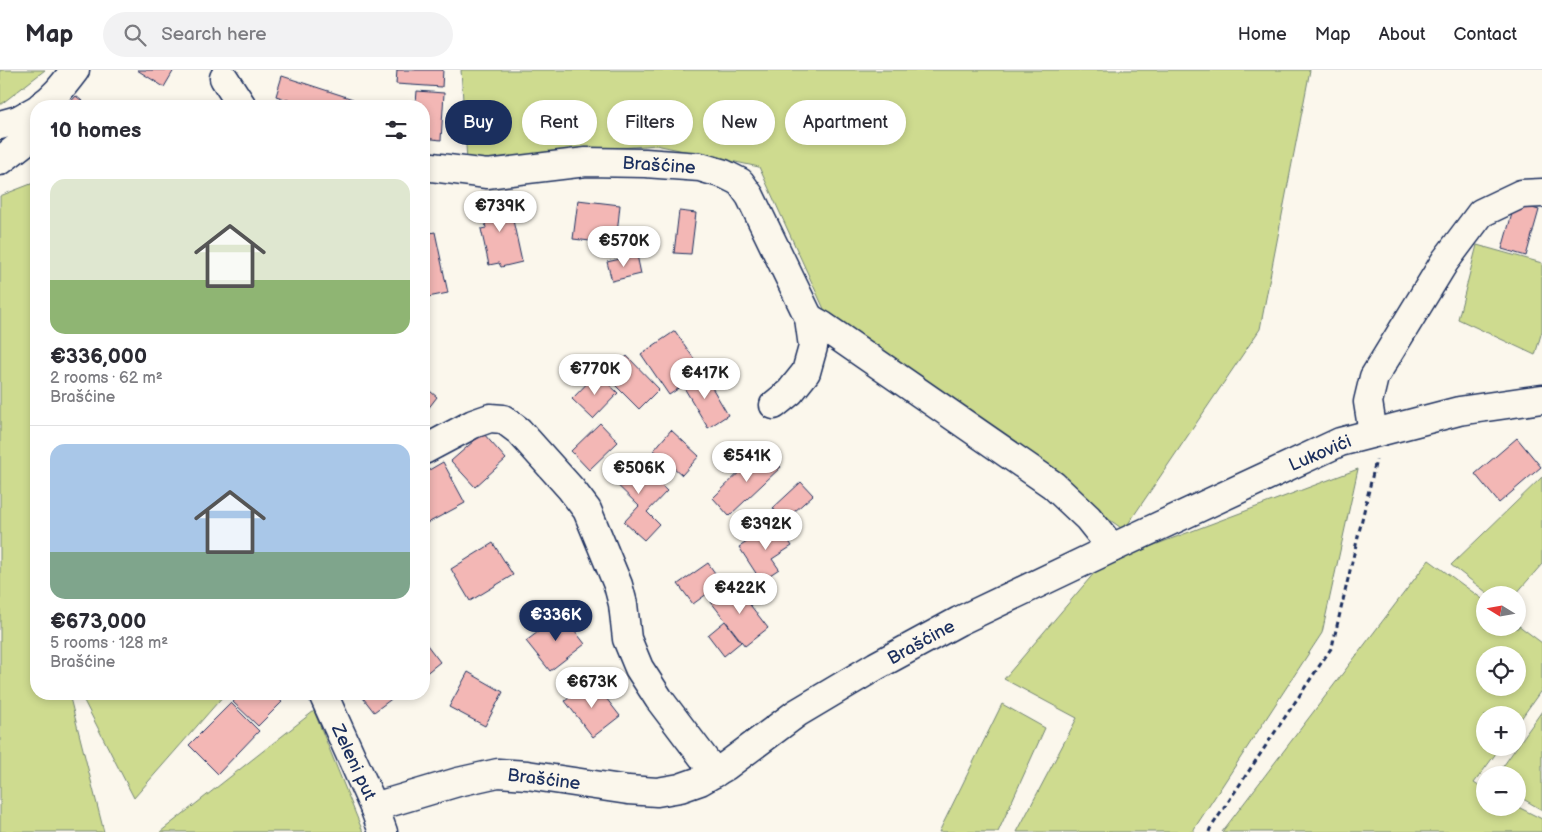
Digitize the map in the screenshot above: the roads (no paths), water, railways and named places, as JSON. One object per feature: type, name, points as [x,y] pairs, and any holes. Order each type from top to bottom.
[{"type":"street","points":[[50,100],[75,70]]},
{"type":"street","points":[[224,78],[238,100]]},
{"type":"street","points":[[0,125],[30,120]]},
{"type":"street","points":[[0,161],[30,125]]},
{"type":"street","name":"Brašćine","points":[[430,167],[487,174],[586,162],[645,163],[700,167],[724,174],[740,182],[750,196],[809,318],[813,347],[806,372],[790,392],[774,405]]},
{"type":"street","points":[[1378,431],[1368,402],[1374,377],[1445,261],[1481,213],[1521,194],[1542,193]]},
{"type":"street","points":[[809,318],[1053,484],[1088,518],[1112,548]]},
{"type":"street","name":"Lukovići","points":[[1112,548],[1340,442],[1459,410],[1542,399]]},
{"type":"street","points":[[430,447],[473,424],[490,418],[503,419],[519,431],[571,489],[587,510],[618,585],[623,604],[627,639],[639,668],[658,699],[716,773]]},
{"type":"street","name":"Brašćine","points":[[379,820],[458,782],[498,773],[657,792],[680,788],[700,781],[716,773],[797,714],[876,666],[959,621],[1112,548]]},
{"type":"street","name":"Zeleni put","points":[[325,700],[379,820]]}]
